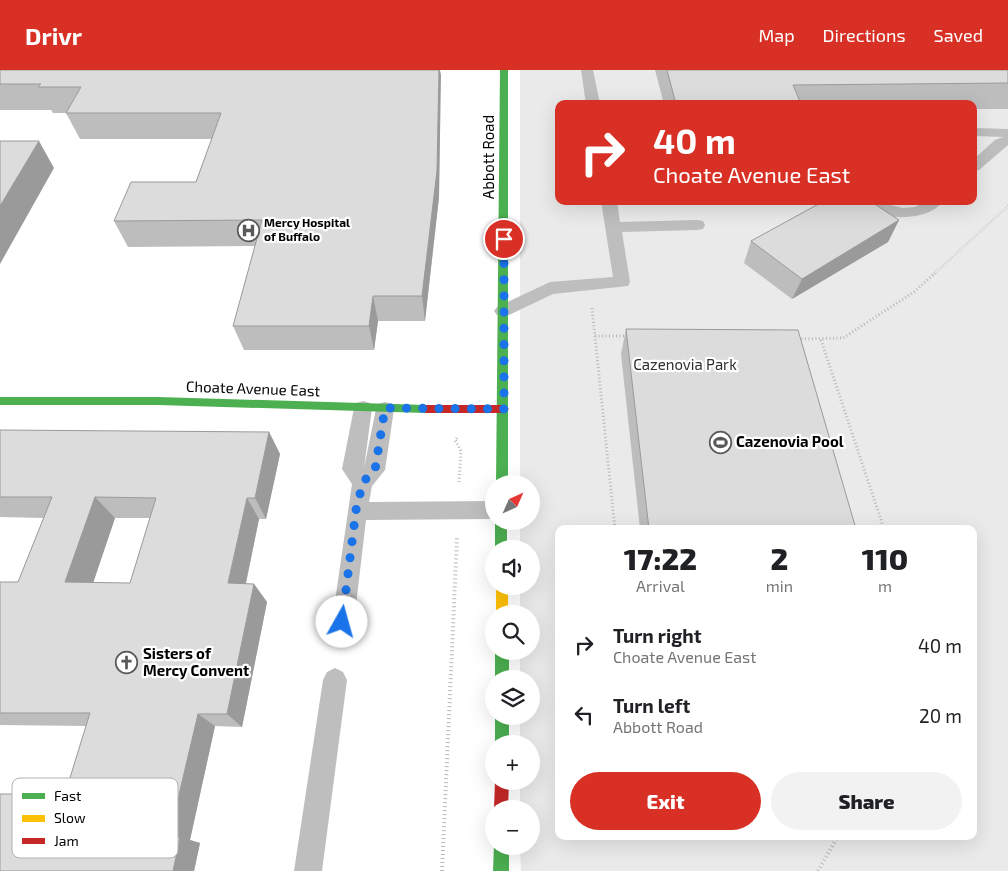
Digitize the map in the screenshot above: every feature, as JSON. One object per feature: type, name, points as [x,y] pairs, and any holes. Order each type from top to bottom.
[{"type":"street","name":"Abbott Road","points":[[502,475],[504,70]]},
{"type":"street","name":"Choate Avenue East","points":[[0,401],[158,401],[363,408],[504,409]]},
{"type":"street","points":[[501,855],[501,871]]},
{"type":"lane","points":[[587,70],[592,100]]},
{"type":"lane","points":[[977,132],[1008,133]]},
{"type":"lane","points":[[977,164],[1000,144],[1008,140]]},
{"type":"lane","points":[[503,311],[550,288],[622,282],[610,205]]},
{"type":"lane","points":[[870,205],[904,215],[928,208],[931,205]]},
{"type":"lane","points":[[613,227],[697,226]]},
{"type":"lane","points":[[363,408],[352,469],[363,482]]},
{"type":"lane","points":[[342,622],[356,510],[363,482],[375,470],[385,408]]},
{"type":"lane","points":[[356,510],[485,510]]},
{"type":"lane","points":[[308,871],[335,680]]},
{"type":"path","points":[[792,339],[821,340],[843,338],[914,292],[1008,206]]},
{"type":"path","points":[[590,285],[615,525]]},
{"type":"path","points":[[595,336],[634,336]]},
{"type":"path","points":[[821,340],[883,525]]},
{"type":"path","points":[[442,871],[461,450],[455,440]]},
{"type":"path","points":[[818,871],[836,840]]},
{"type":"green space","name":"Cazenovia Park","points":[[520,70],[1008,70],[1008,871],[521,871],[520,855],[540,855],[540,800],[520,800],[520,790],[540,790],[540,735],[520,735],[520,725],[540,725],[540,670],[520,670],[520,660],[540,660],[540,605],[520,605],[520,595],[540,595],[540,540],[520,540],[520,530],[540,530],[540,475],[520,475]]},
{"type":"building","points":[[0,70],[439,70],[437,171],[422,296],[373,296],[369,326],[233,326],[262,220],[114,221],[131,182],[196,182],[221,113],[66,113],[81,87],[38,87],[41,84],[0,84]]},
{"type":"building","points":[[667,70],[1008,70],[1008,83],[793,85],[799,100],[675,100]]},
{"type":"building","points":[[0,141],[39,141],[0,206]]},
{"type":"building","points":[[817,205],[876,205],[899,220],[802,279],[751,241]]},
{"type":"building","name":"Cazenovia Pool","points":[[626,329],[798,330],[855,525],[649,525]]},
{"type":"building","name":"Sisters of Mercy Convent","points":[[0,430],[269,432],[255,498],[247,498],[228,583],[254,584],[227,714],[198,714],[178,799],[178,778],[70,778],[90,713],[0,713],[0,582],[18,582],[52,497],[0,497]],"holes":[[[95,497],[156,498],[130,583],[65,582]]]},
{"type":"building","name":"Sisters of Mercy Convent","points":[[0,794],[12,794],[12,858],[176,858],[173,871],[0,871]]},
{"type":"traffic: fast","points":[[502,475],[504,70]]},
{"type":"traffic: fast","points":[[0,401],[158,401],[426,409]]},
{"type":"traffic: fast","points":[[501,530],[501,540]]},
{"type":"traffic: fast","points":[[502,660],[502,670]]},
{"type":"traffic: fast","points":[[502,725],[502,735]]},
{"type":"traffic: fast","points":[[501,855],[501,871]]},
{"type":"traffic: slow","points":[[502,595],[502,605]]},
{"type":"traffic: jam","points":[[426,409],[504,409]]},
{"type":"traffic: jam","points":[[501,800],[502,790]]},
{"type":"place","name":"Mercy Hospital of Buffalo","points":[[248,230]]},
{"type":"place","name":"Cazenovia Pool","points":[[720,442]]},
{"type":"place","name":"Sisters of Mercy Convent","points":[[127,663]]},
{"type":"route","points":[[342,622],[356,510],[363,482],[375,470],[385,408],[504,409],[504,239]]}]
